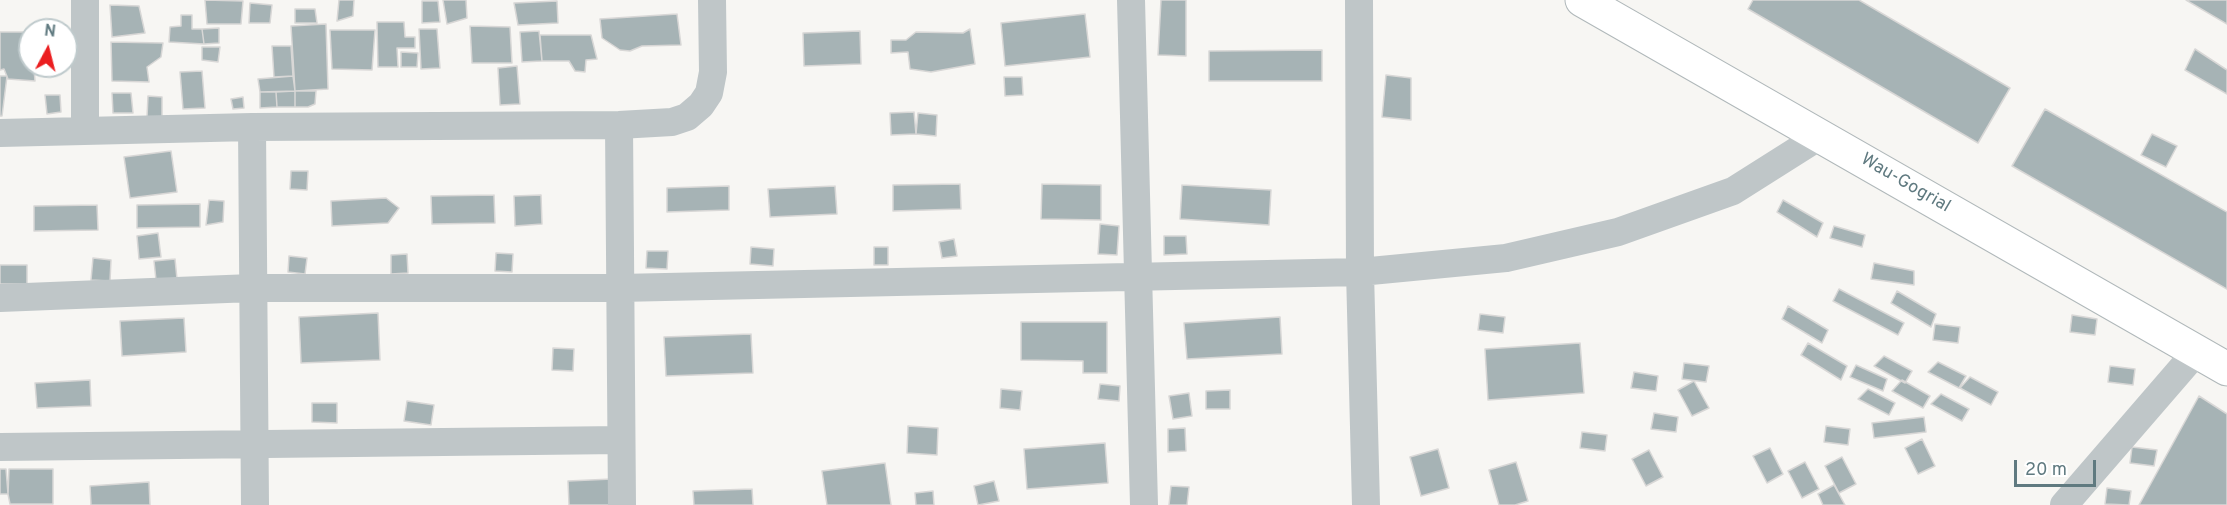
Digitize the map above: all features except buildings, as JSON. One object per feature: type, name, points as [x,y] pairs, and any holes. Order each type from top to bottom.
[{"type":"main road","name":"Wau-Gogrial","points":[[1582,0],[2227,369]]},
{"type":"street","points":[[85,0],[85,129]]},
{"type":"street","points":[[0,133],[85,129],[619,125],[672,122],[687,117],[701,105],[709,93],[713,72],[712,0]]},
{"type":"street","points":[[1131,0],[1144,505]]},
{"type":"street","points":[[1359,0],[1359,272],[1366,505]]},
{"type":"street","points":[[619,125],[622,505]]},
{"type":"street","points":[[252,127],[255,505]]},
{"type":"street","points":[[0,298],[252,288],[619,288],[1359,272],[1506,258],[1618,232],[1733,191],[1820,136]]},
{"type":"street","points":[[2064,505],[2197,351]]},
{"type":"street","points":[[0,447],[621,440]]}]
